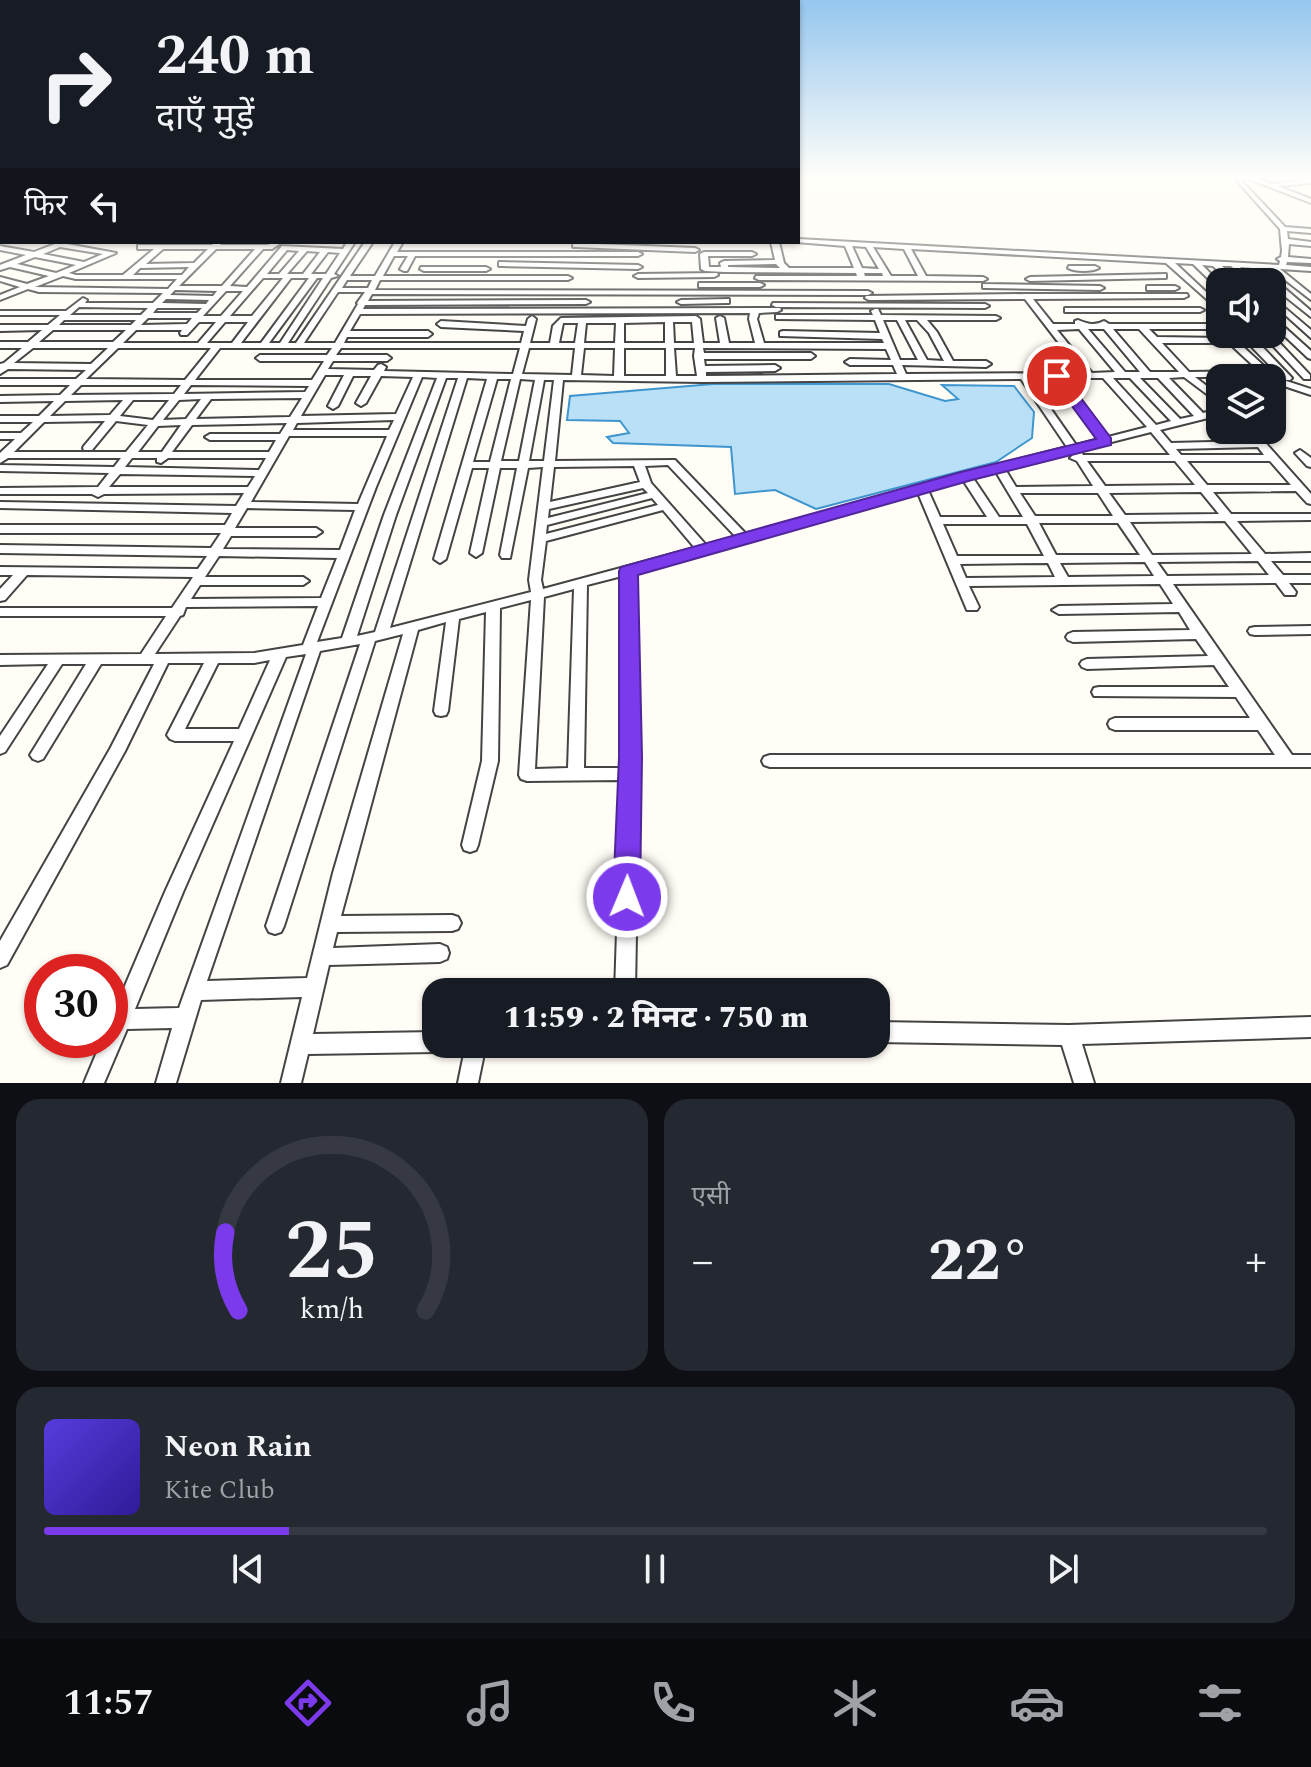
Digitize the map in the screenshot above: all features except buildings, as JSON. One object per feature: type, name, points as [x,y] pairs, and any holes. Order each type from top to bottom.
[{"type":"street","points":[[1277,229],[1281,260],[1311,298]]},
{"type":"street","points":[[1280,229],[1284,234],[1311,244]]},
{"type":"street","points":[[1284,234],[1311,234]]},
{"type":"street","points":[[1281,260],[1284,234]]},
{"type":"street","points":[[800,241],[1255,267],[1311,253]]},
{"type":"street","points":[[847,243],[903,378]]},
{"type":"street","points":[[3,265],[60,244]]},
{"type":"street","points":[[0,298],[112,253],[68,244]]},
{"type":"street","points":[[141,247],[273,247],[276,244]]},
{"type":"street","points":[[322,244],[349,246]]},
{"type":"street","points":[[299,344],[368,244]]},
{"type":"street","points":[[144,660],[214,554],[398,244]]},
{"type":"street","points":[[404,269],[413,244]]},
{"type":"street","points":[[429,259],[431,244]]},
{"type":"street","points":[[406,303],[429,259],[443,244]]},
{"type":"street","points":[[454,255],[461,244]]},
{"type":"street","points":[[484,255],[490,244]]},
{"type":"street","points":[[776,244],[780,262],[789,271]]},
{"type":"street","points":[[868,244],[886,275]]},
{"type":"street","points":[[110,291],[149,255],[165,245]]},
{"type":"street","points":[[2,457],[216,245]]},
{"type":"street","points":[[174,344],[257,246]]},
{"type":"street","points":[[201,344],[285,248],[325,251],[349,246]]},
{"type":"street","points":[[283,344],[349,246]]},
{"type":"street","points":[[906,246],[923,279]]},
{"type":"street","points":[[525,247],[574,252],[730,285],[756,270],[780,262]]},
{"type":"street","points":[[0,248],[85,264]]},
{"type":"street","points":[[235,344],[304,250]]},
{"type":"street","points":[[495,279],[518,292],[567,285],[695,250]]},
{"type":"street","points":[[264,344],[293,306],[325,251]]},
{"type":"street","points":[[232,278],[328,276],[377,278],[415,285],[495,279],[574,252]]},
{"type":"street","points":[[429,259],[454,255],[574,252],[638,265],[726,273],[756,270]]},
{"type":"street","points":[[567,285],[574,252]]},
{"type":"street","points":[[1032,253],[1055,292],[1072,307],[1082,327],[1178,423]]},
{"type":"street","points":[[391,254],[410,254],[486,269]]},
{"type":"street","points":[[726,273],[705,269],[704,254],[770,275],[886,275],[1206,306]]},
{"type":"street","points":[[1063,254],[1088,288]]},
{"type":"street","points":[[149,255],[205,255]]},
{"type":"street","points":[[491,303],[495,279],[505,255]]},
{"type":"street","points":[[429,259],[473,262]]},
{"type":"street","points":[[1146,260],[1206,317]]},
{"type":"street","points":[[1281,260],[1311,261]]},
{"type":"street","points":[[1281,260],[1311,278]]},
{"type":"street","points":[[1168,261],[1206,295]]},
{"type":"street","points":[[1195,262],[1206,273]]},
{"type":"street","points":[[1216,264],[1220,268]]},
{"type":"street","points":[[3,265],[76,277],[183,277]]},
{"type":"street","points":[[138,266],[196,265]]},
{"type":"street","points":[[638,265],[756,270]]},
{"type":"street","points":[[1234,265],[1237,268]]},
{"type":"street","points":[[1255,267],[1309,311]]},
{"type":"street","points":[[1072,268],[1095,268]]},
{"type":"street","points":[[1299,269],[1311,269]]},
{"type":"street","points":[[756,270],[777,309]]},
{"type":"street","points":[[770,275],[789,271],[860,275]]},
{"type":"street","points":[[726,273],[730,285]]},
{"type":"street","points":[[770,275],[784,340]]},
{"type":"street","points":[[335,290],[370,291],[522,276],[567,285]]},
{"type":"street","points":[[516,303],[522,276]]},
{"type":"street","points":[[1027,279],[1163,276]]},
{"type":"street","points":[[0,279],[46,290],[168,292],[247,289]]},
{"type":"street","points":[[359,308],[874,308],[1088,288],[1175,288]]},
{"type":"street","points":[[0,289],[15,292]]},
{"type":"street","points":[[37,297],[46,290]]},
{"type":"street","points":[[2,368],[95,290]]},
{"type":"street","points":[[109,317],[139,291]]},
{"type":"street","points":[[168,292],[211,301]]},
{"type":"street","points":[[1026,296],[1089,375]]},
{"type":"street","points":[[78,305],[154,306],[238,301]]},
{"type":"street","points":[[359,308],[406,303],[516,303],[874,308],[990,312],[900,318],[874,308]]},
{"type":"street","points":[[1072,307],[1193,304]]},
{"type":"street","points":[[1072,307],[1092,310],[1193,304]]},
{"type":"street","points":[[8,321],[29,305]]},
{"type":"street","points":[[265,306],[325,306]]},
{"type":"street","points":[[1286,309],[1309,311]]},
{"type":"street","points":[[755,310],[753,319],[772,357],[776,374]]},
{"type":"street","points":[[1092,310],[1148,376]]},
{"type":"street","points":[[1286,312],[1311,335]]},
{"type":"street","points":[[0,313],[255,319]]},
{"type":"street","points":[[720,318],[725,344]]},
{"type":"street","points":[[900,318],[924,364]]},
{"type":"street","points":[[920,318],[933,332],[950,364]]},
{"type":"street","points":[[554,340],[561,321],[696,319],[701,374]]},
{"type":"street","points":[[619,379],[620,320]]},
{"type":"street","points":[[669,320],[671,378]]},
{"type":"street","points":[[576,378],[582,322]]},
{"type":"street","points":[[441,324],[528,332],[554,340],[620,344],[765,344],[784,340],[885,336]]},
{"type":"street","points":[[0,328],[189,327]]},
{"type":"street","points":[[1052,327],[1142,327],[1206,332]]},
{"type":"street","points":[[1142,327],[1189,377],[1206,390]]},
{"type":"street","points":[[340,339],[395,344],[528,332]]},
{"type":"street","points":[[476,553],[528,332]]},
{"type":"street","points":[[1286,332],[1311,356]]},
{"type":"street","points":[[39,337],[174,344],[299,344],[428,334]]},
{"type":"street","points":[[1155,340],[1206,335]]},
{"type":"street","points":[[784,340],[890,346]]},
{"type":"street","points":[[0,345],[119,341]]},
{"type":"street","points":[[89,506],[219,344]]},
{"type":"street","points":[[361,403],[395,344]]},
{"type":"street","points":[[1239,348],[1257,364]]},
{"type":"street","points":[[1258,348],[1287,378],[1309,376]]},
{"type":"street","points":[[1280,348],[1309,376]]},
{"type":"street","points":[[0,355],[19,354]]},
{"type":"street","points":[[698,356],[811,356]]},
{"type":"street","points":[[260,358],[387,358]]},
{"type":"street","points":[[850,362],[986,364]]},
{"type":"street","points":[[2,368],[93,367]]},
{"type":"street","points":[[0,382],[188,382],[318,377],[350,372],[619,379],[701,374],[903,378],[1089,375],[1206,377]]},
{"type":"street","points":[[333,406],[350,372]]},
{"type":"street","points":[[166,1083],[325,602],[419,373]]},
{"type":"street","points":[[348,641],[390,515],[443,374]]},
{"type":"street","points":[[275,926],[464,374]]},
{"type":"street","points":[[440,559],[493,375]]},
{"type":"street","points":[[1105,375],[1290,592]]},
{"type":"street","points":[[1057,376],[1106,441]]},
{"type":"street","points":[[1162,376],[1201,417]]},
{"type":"street","points":[[506,555],[540,377]]},
{"type":"street","points":[[559,378],[535,580],[538,594],[527,775],[630,774]]},
{"type":"street","points":[[1025,378],[1288,762]]},
{"type":"street","points":[[1286,383],[1311,392]]},
{"type":"street","points":[[152,472],[209,395]]},
{"type":"street","points":[[0,399],[308,395]]},
{"type":"street","points":[[88,448],[129,399]]},
{"type":"street","points":[[1076,454],[1106,441],[1206,416]]},
{"type":"street","points":[[0,419],[114,418],[156,423],[399,417]]},
{"type":"street","points":[[210,437],[392,433]]},
{"type":"street","points":[[0,436],[24,436]]},
{"type":"street","points":[[1168,446],[1260,444],[1306,494]]},
{"type":"street","points":[[1300,453],[1311,464]]},
{"type":"street","points":[[0,660],[213,659],[280,654],[375,636],[493,607],[1035,458],[1076,454],[1272,458]]},
{"type":"street","points":[[2,457],[273,455]]},
{"type":"street","points":[[467,465],[671,462],[744,539]]},
{"type":"street","points":[[638,463],[646,484],[703,550]]},
{"type":"street","points":[[0,468],[262,473]]},
{"type":"street","points":[[999,468],[1064,582]]},
{"type":"street","points":[[966,476],[995,520]]},
{"type":"street","points":[[544,507],[646,484]]},
{"type":"street","points":[[1013,490],[1202,488],[1306,494]]},
{"type":"street","points":[[922,489],[972,607]]},
{"type":"street","points":[[0,491],[252,490]]},
{"type":"street","points":[[542,523],[656,494]]},
{"type":"street","points":[[0,505],[362,507]]},
{"type":"street","points":[[540,539],[666,506]]},
{"type":"street","points":[[936,521],[1311,517]]},
{"type":"street","points":[[0,529],[316,532]]},
{"type":"street","points":[[0,549],[344,554]]},
{"type":"street","points":[[952,560],[1311,557]]},
{"type":"street","points":[[0,571],[303,581]]},
{"type":"street","points":[[625,978],[630,774],[628,571]]},
{"type":"street","points":[[0,597],[22,573]]},
{"type":"street","points":[[962,582],[1311,579]]},
{"type":"street","points":[[576,776],[581,583]]},
{"type":"street","points":[[0,612],[325,602]]},
{"type":"street","points":[[470,845],[490,761],[493,607]]},
{"type":"street","points":[[1059,610],[1182,608]]},
{"type":"street","points":[[441,711],[453,617]]},
{"type":"street","points":[[291,1083],[330,924],[412,627]]},
{"type":"street","points":[[1255,631],[1311,630]]},
{"type":"street","points":[[1073,637],[1201,634]]},
{"type":"street","points":[[128,1003],[280,654]]},
{"type":"street","points":[[213,659],[175,735],[244,735]]},
{"type":"street","points":[[0,748],[58,660]]},
{"type":"street","points":[[38,755],[96,660]]},
{"type":"street","points":[[0,959],[117,751],[163,660]]},
{"type":"street","points":[[1087,664],[1218,660]]},
{"type":"street","points":[[1099,692],[1241,692]]},
{"type":"street","points":[[1115,724],[1262,724]]},
{"type":"street","points":[[770,761],[1311,761]]},
{"type":"street","points":[[330,924],[452,923]]},
{"type":"street","points":[[322,957],[440,953]]},
{"type":"street","points":[[196,991],[315,987]]},
{"type":"street","points":[[128,1019],[185,1018]]},
{"type":"street","points":[[890,1032],[1069,1035],[1311,1027]]},
{"type":"street","points":[[1069,1035],[1084,1083]]},
{"type":"street","points":[[301,1044],[422,1042]]},
{"type":"street","points":[[94,1083],[105,1058]]},
{"type":"street","points":[[468,1083],[473,1058]]},
{"type":"water","points":[[713,384],[889,384],[945,401],[958,399],[942,385],[1014,386],[1034,412],[1032,438],[996,462],[816,509],[775,490],[735,494],[731,447],[613,443],[607,437],[629,433],[620,421],[567,420],[570,396]]},
{"type":"route","points":[[627,897],[631,757],[628,571],[966,476],[1106,441],[1057,376]]}]
